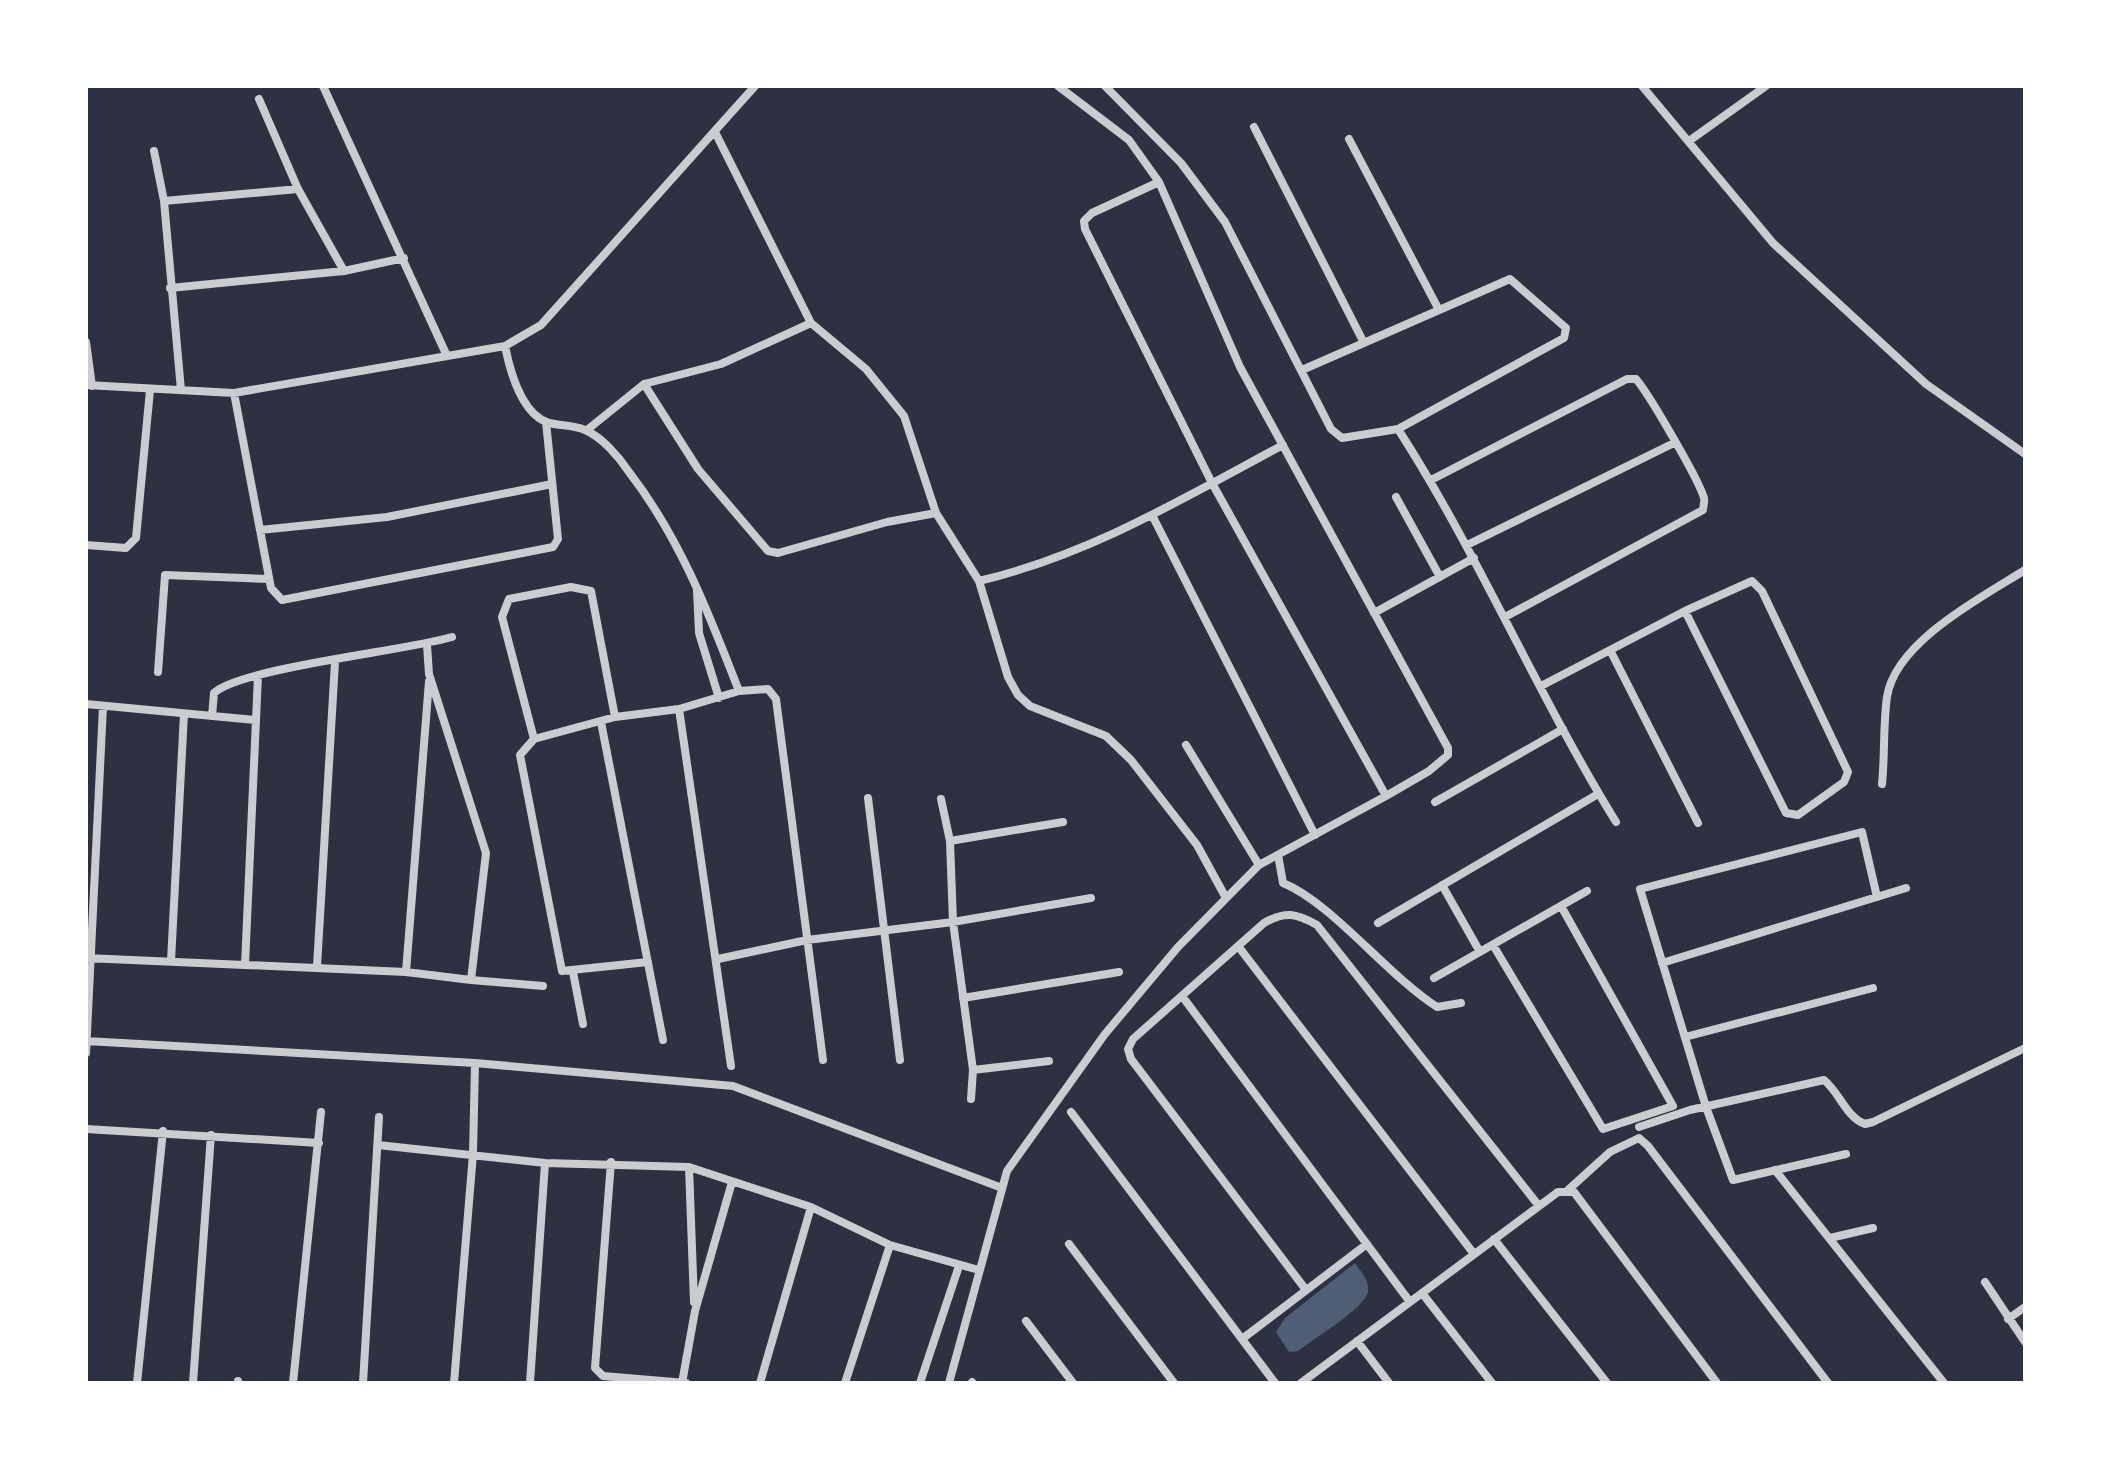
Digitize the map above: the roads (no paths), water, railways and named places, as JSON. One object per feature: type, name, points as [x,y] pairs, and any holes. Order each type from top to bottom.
[{"type":"street","points":[[323,86],[447,356]]},
{"type":"street","points":[[86,342],[89,385],[234,393],[505,346],[541,325],[755,86]]},
{"type":"street","points":[[949,1383],[1007,1171],[1105,1034],[1178,947],[1259,865],[1442,762],[1448,748],[1240,367],[1159,182],[1129,140],[1058,86]]},
{"type":"street","points":[[1105,86],[1181,163],[1225,222],[1331,429],[1342,438],[1398,429],[1564,338],[1566,328],[1510,279],[1302,370]]},
{"type":"street","points":[[1689,141],[1766,86]]},
{"type":"street","points":[[1647,88],[1773,243],[1926,384],[2025,454]]},
{"type":"street","points":[[259,99],[298,189],[344,271]]},
{"type":"street","points":[[1254,127],[1364,343]]},
{"type":"street","points":[[715,132],[811,323],[866,369],[904,416],[936,513],[979,581],[1008,677],[1018,695],[1030,706],[1106,736],[1131,760],[1197,845],[1226,898]]},
{"type":"street","points":[[1349,139],[1439,310]]},
{"type":"street","points":[[154,151],[164,201],[181,390]]},
{"type":"street","points":[[1159,182],[1092,213],[1084,221],[1085,229],[1212,483],[1386,796]]},
{"type":"street","points":[[164,201],[298,189]]},
{"type":"street","points":[[170,288],[344,271],[404,258]]},
{"type":"street","points":[[587,430],[644,384],[721,364],[811,323]]},
{"type":"street","points":[[505,346],[510,370],[522,396],[546,422],[587,430],[612,450],[630,473],[696,580],[739,691]]},
{"type":"street","points":[[1431,480],[1627,379],[1636,379],[1643,387],[1674,443],[1704,499],[1703,510],[1505,617]]},
{"type":"street","points":[[644,384],[698,469],[768,551],[778,553],[887,522],[936,513]]},
{"type":"street","points":[[86,545],[126,548],[136,538],[150,390]]},
{"type":"street","points":[[234,393],[269,579],[274,595],[291,599],[553,547],[558,539],[546,422]]},
{"type":"street","points":[[1398,429],[1431,480],[1598,794],[1616,822]]},
{"type":"street","points":[[1467,545],[1674,443]]},
{"type":"street","points":[[979,581],[1032,569],[1153,517],[1283,445]]},
{"type":"street","points":[[260,530],[387,517],[552,484]]},
{"type":"street","points":[[1396,497],[1440,577]]},
{"type":"street","points":[[1153,517],[1315,835]]},
{"type":"street","points":[[1374,613],[1474,558]]},
{"type":"street","points":[[1882,784],[1887,694],[1908,655],[1936,626],[2025,570]]},
{"type":"street","points":[[158,672],[165,575],[269,579]]},
{"type":"street","points":[[696,580],[699,633],[719,698]]},
{"type":"street","points":[[1541,686],[1685,611],[1748,581],[1757,585],[1848,772],[1844,782],[1798,815],[1786,813],[1685,611]]},
{"type":"street","points":[[534,739],[502,617],[509,599],[571,587],[591,591],[615,717]]},
{"type":"street","points":[[212,716],[214,693],[220,687],[258,675],[427,645],[452,637]]},
{"type":"street","points":[[406,972],[429,674],[427,645]]},
{"type":"street","points":[[1610,650],[1698,823]]},
{"type":"street","points":[[317,967],[335,662]]},
{"type":"street","points":[[429,674],[486,853],[471,980]]},
{"type":"street","points":[[245,965],[258,675]]},
{"type":"street","points":[[648,962],[562,971],[520,755],[534,739],[615,717],[679,709],[739,691],[768,689],[776,699],[823,1060]]},
{"type":"street","points":[[86,704],[255,720]]},
{"type":"street","points":[[86,1053],[88,958],[103,707]]},
{"type":"street","points":[[679,709],[718,959],[731,1066]]},
{"type":"street","points":[[171,961],[184,714]]},
{"type":"street","points":[[601,722],[663,1040]]},
{"type":"street","points":[[1435,802],[1563,729]]},
{"type":"street","points":[[1186,745],[1259,865]]},
{"type":"street","points":[[1378,923],[1598,794]]},
{"type":"street","points":[[868,798],[900,1060]]},
{"type":"street","points":[[941,799],[950,841],[953,922],[973,1070],[971,1099]]},
{"type":"street","points":[[950,841],[1063,822]]},
{"type":"street","points":[[1846,1154],[1733,1180],[1706,1107],[1640,889],[1862,832],[1877,897]]},
{"type":"street","points":[[1278,855],[1283,883],[1294,888],[1335,921],[1389,971],[1437,1007],[1461,1003]]},
{"type":"street","points":[[1442,885],[1480,952]]},
{"type":"street","points":[[1662,963],[1906,888]]},
{"type":"street","points":[[1434,978],[1587,891]]},
{"type":"street","points":[[718,959],[807,940],[953,922],[1091,898]]},
{"type":"street","points":[[1493,945],[1603,1129],[1673,1106],[1561,906]]},
{"type":"street","points":[[1306,1290],[1131,1059],[1128,1049],[1133,1039],[1264,923],[1282,913],[1300,915],[1317,925],[1539,1206]]},
{"type":"street","points":[[1238,946],[1474,1254]]},
{"type":"street","points":[[88,958],[406,972],[543,986]]},
{"type":"street","points":[[573,972],[583,1024]]},
{"type":"street","points":[[963,998],[1119,972]]},
{"type":"street","points":[[1685,1037],[1873,988]]},
{"type":"street","points":[[1182,996],[1410,1302]]},
{"type":"street","points":[[86,1041],[475,1063],[733,1086],[1002,1188]]},
{"type":"street","points":[[1639,1127],[1706,1107],[1824,1080],[1842,1097],[1850,1115],[1865,1124],[2025,1048]]},
{"type":"street","points":[[973,1070],[1049,1061]]},
{"type":"street","points":[[454,1383],[473,1154],[475,1063]]},
{"type":"street","points":[[293,1383],[297,1313],[321,1112]]},
{"type":"street","points":[[1071,1112],[1275,1383]]},
{"type":"street","points":[[363,1383],[379,1117]]},
{"type":"street","points":[[86,1129],[163,1131],[319,1143]]},
{"type":"street","points":[[137,1383],[163,1131]]},
{"type":"street","points":[[193,1383],[211,1135]]},
{"type":"street","points":[[1568,1190],[1610,1152],[1639,1138],[1828,1383]]},
{"type":"street","points":[[378,1145],[545,1163],[611,1162],[689,1167],[811,1207],[890,1245],[979,1270]]},
{"type":"street","points":[[611,1162],[595,1368],[603,1376],[684,1382],[695,1311],[732,1182]]},
{"type":"street","points":[[530,1383],[545,1163]]},
{"type":"street","points":[[689,1167],[695,1311]]},
{"type":"street","points":[[1775,1170],[1944,1383]]},
{"type":"street","points":[[1301,1383],[1558,1192],[1568,1190],[1574,1192],[1717,1383]]},
{"type":"street","points":[[760,1383],[811,1207]]},
{"type":"street","points":[[1830,1238],[1873,1228]]},
{"type":"street","points":[[1494,1239],[1607,1383]]},
{"type":"street","points":[[1069,1244],[1174,1383]]},
{"type":"street","points":[[1242,1339],[1367,1244]]},
{"type":"street","points":[[845,1383],[890,1245]]},
{"type":"street","points":[[920,1383],[959,1266]]},
{"type":"street","points":[[1985,1282],[2025,1342]]},
{"type":"street","points":[[1422,1293],[1492,1383]]},
{"type":"street","points":[[2008,1319],[2025,1307]]},
{"type":"street","points":[[1026,1321],[1073,1383]]},
{"type":"street","points":[[1357,1341],[1389,1383]]},
{"type":"water","points":[[1355,1263],[1368,1284],[1364,1299],[1326,1332],[1298,1351],[1289,1352],[1276,1332],[1285,1318]]}]
